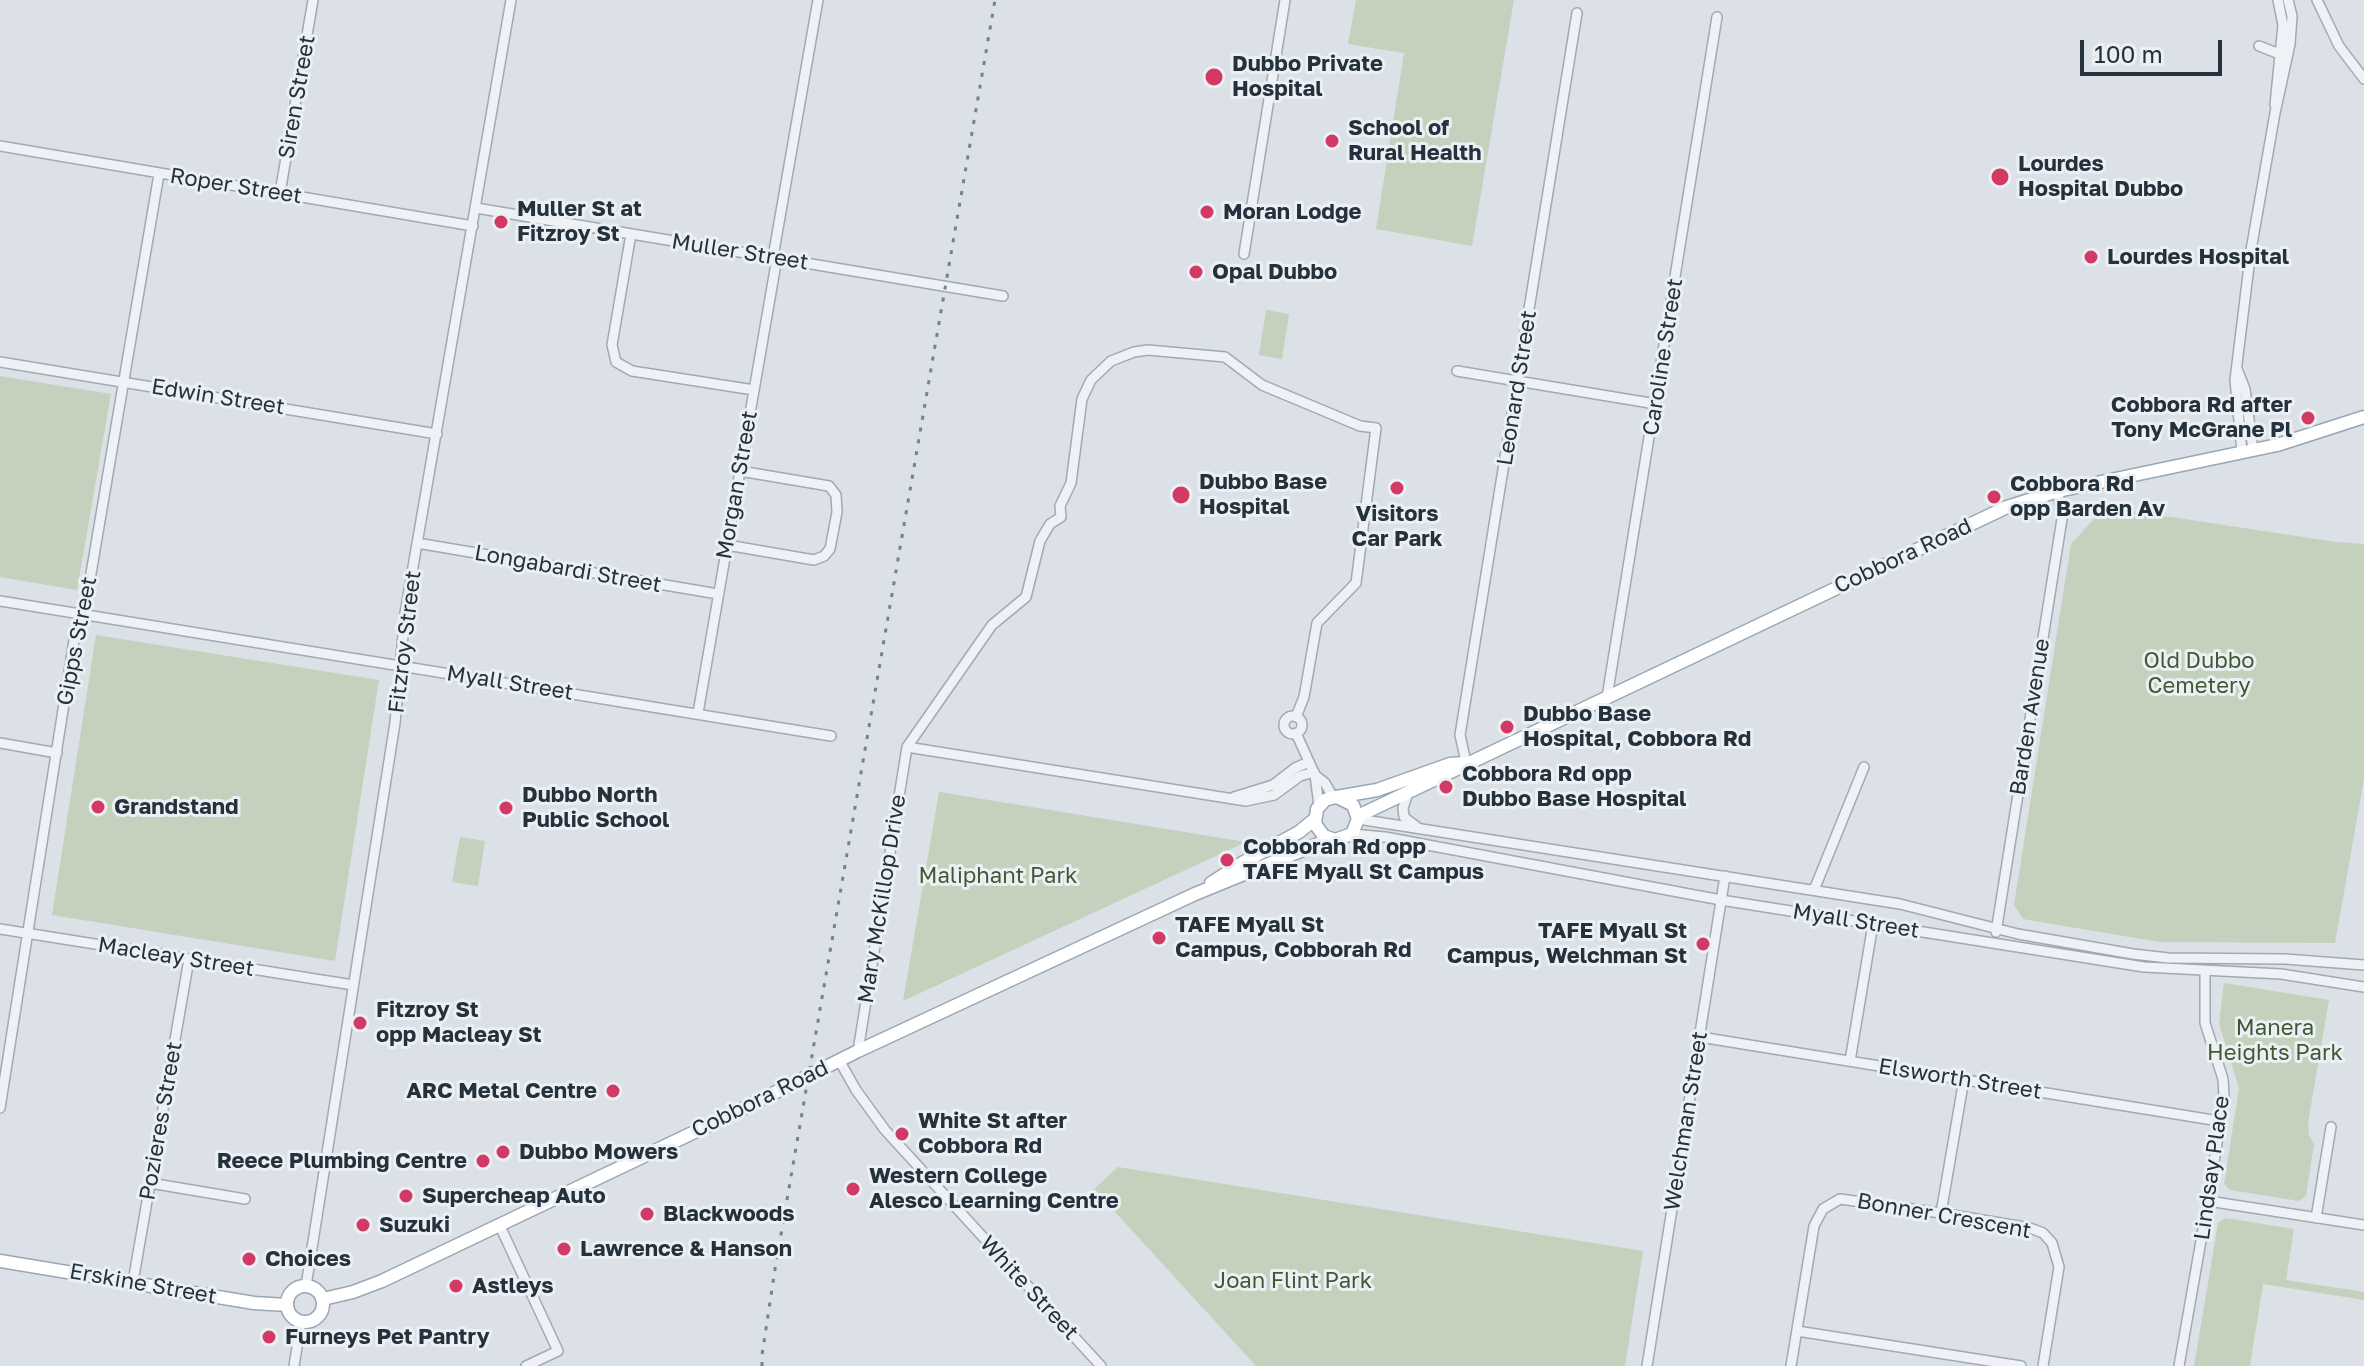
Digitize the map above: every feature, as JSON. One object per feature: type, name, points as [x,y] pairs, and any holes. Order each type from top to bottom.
[{"type":"main road","name":"Cobbora Road","points":[[1358,818],[1409,790],[1453,772],[1466,762],[1995,513],[2058,491],[2248,451],[2327,431],[2364,417]]},
{"type":"main road","name":"Cobbora Road","points":[[1335,797],[1377,790],[1450,764],[1466,762]]},
{"type":"main road","points":[[1335,797],[1353,805],[1358,818],[1352,834],[1341,839],[1330,839],[1319,832],[1315,819],[1319,806],[1335,797]]},
{"type":"main road","name":"Cobbora Road","points":[[1195,894],[1242,863],[1299,832],[1315,819]]},
{"type":"main road","name":"Cobbora Road","points":[[323,1299],[375,1284],[858,1051],[1195,894],[1330,839]]},
{"type":"main road","name":"Erskine Street","points":[[0,1261],[254,1303],[287,1305]]},
{"type":"main road","points":[[306,1286],[317,1290],[324,1305],[314,1320],[301,1322],[291,1316],[287,1305],[292,1291],[306,1286]]},
{"type":"street","name":"Siren Street","points":[[280,193],[313,0]]},
{"type":"street","name":"Fitzroy Street","points":[[306,1286],[395,723],[405,613],[511,0]]},
{"type":"street","name":"Morgan Street","points":[[698,713],[818,0]]},
{"type":"street","points":[[1244,254],[1285,0]]},
{"type":"street","points":[[2275,113],[2274,96],[2283,25],[2278,0]]},
{"type":"street","points":[[2248,451],[2245,389],[2237,369],[2251,250],[2292,25],[2288,0]]},
{"type":"street","points":[[2317,0],[2339,46],[2364,79]]},
{"type":"street","name":"Leonard Street","points":[[1466,762],[1460,735],[1577,13]]},
{"type":"street","name":"Caroline Street","points":[[1607,697],[1717,17]]},
{"type":"street","points":[[2259,46],[2279,53],[2287,61]]},
{"type":"street","name":"Roper Street","points":[[0,146],[473,226]]},
{"type":"street","name":"Gipps Street","points":[[0,1108],[76,628],[87,597],[159,174]]},
{"type":"street","name":"Muller Street","points":[[476,208],[1003,296]]},
{"type":"street","points":[[631,234],[612,345],[616,362],[632,371],[754,390]]},
{"type":"street","points":[[1319,806],[1314,774],[1309,762],[1296,733],[1289,733],[1284,727],[1287,718],[1296,717],[1304,697],[1317,623],[1356,583],[1376,428],[1360,426],[1262,385],[1225,357],[1148,350],[1111,361],[1099,371],[1082,399],[1071,483],[1060,506],[1061,517],[1050,524],[1040,541],[1026,597],[992,625],[907,747],[1246,801],[1266,798],[1300,776],[1314,774],[1335,797]]},
{"type":"street","name":"Edwin Street","points":[[0,362],[437,434]]},
{"type":"street","points":[[1457,371],[1656,404]]},
{"type":"street","points":[[727,545],[814,560],[830,549],[837,512],[836,495],[829,486],[740,471]]},
{"type":"street","name":"Barden Avenue","points":[[1995,943],[2062,519],[2058,491]]},
{"type":"street","name":"Longabardi Street","points":[[417,543],[718,594]]},
{"type":"street","name":"Myall Street","points":[[0,601],[831,736]]},
{"type":"street","points":[[0,743],[57,753]]},
{"type":"street","name":"Mary McKillop Drive","points":[[858,1051],[907,747]]},
{"type":"street","points":[[1231,798],[1273,785],[1295,768],[1309,762]]},
{"type":"street","points":[[1814,890],[1864,767]]},
{"type":"street","points":[[1409,790],[1403,808],[1404,817],[1424,830]]},
{"type":"street","name":"Myall Street","points":[[1358,818],[1927,909],[1996,929],[2168,958],[2285,959],[2364,965]]},
{"type":"street","name":"Myall Street","points":[[1352,834],[1385,837],[1721,900],[2144,967],[2281,974],[2364,987]]},
{"type":"street","name":"Welchman Street","points":[[1647,1366],[1725,876]]},
{"type":"street","points":[[1850,1061],[1873,924]]},
{"type":"street","name":"Macleay Street","points":[[0,929],[353,985]]},
{"type":"street","name":"Pozieres Street","points":[[133,1282],[189,959]]},
{"type":"street","name":"Lindsay Place","points":[[2179,1366],[2224,1097],[2223,1079],[2205,1023],[2205,971]]},
{"type":"street","name":"Elsworth Street","points":[[1700,1037],[2219,1121]]},
{"type":"street","name":"White Street","points":[[839,1060],[885,1130],[1101,1366]]},
{"type":"street","points":[[1941,1213],[1964,1079]]},
{"type":"street","points":[[2316,1218],[2331,1127]]},
{"type":"street","points":[[150,1183],[245,1199]]},
{"type":"street","name":"Bonner Crescent","points":[[1791,1366],[1814,1226],[1823,1209],[1840,1199],[1852,1199],[2030,1228],[2043,1233],[2052,1243],[2059,1267],[2043,1366]]},
{"type":"street","points":[[2208,1201],[2364,1225]]},
{"type":"street","points":[[499,1224],[558,1351],[526,1366]]},
{"type":"street","points":[[294,1366],[301,1322]]},
{"type":"street","points":[[1797,1331],[2021,1366]]},
{"type":"green space","points":[[1356,0],[1514,0],[1472,246],[1376,229],[1404,53],[1348,44]]},
{"type":"green space","points":[[1266,310],[1289,314],[1282,359],[1259,355]]},
{"type":"green space","points":[[0,376],[111,394],[77,590],[0,577]]},
{"type":"green space","name":"Old Dubbo Cemetery","points":[[2105,507],[2364,544],[2364,779],[2335,943],[2159,942],[2023,919],[2014,905],[2071,544]]},
{"type":"green space","points":[[96,635],[379,680],[335,961],[52,915]]},
{"type":"green space","name":"Maliphant Park","points":[[940,792],[1246,842],[903,1001]]},
{"type":"green space","points":[[460,837],[485,841],[478,886],[452,882]]},
{"type":"green space","name":"Manera Heights Park","points":[[2224,983],[2329,1000],[2308,1123],[2314,1144],[2306,1196],[2299,1201],[2230,1190],[2224,1184],[2239,1088],[2219,1024]]},
{"type":"green space","name":"Joan Flint Park","points":[[1118,1167],[1643,1251],[1625,1366],[1256,1366],[1094,1189]]},
{"type":"green space","points":[[2225,1218],[2294,1229],[2286,1280],[2364,1292],[2364,1300],[2263,1284],[2250,1366],[2194,1366],[2218,1223]]},
{"type":"railway","points":[[762,1366],[775,1269],[995,0]]},
{"type":"place","name":"Dubbo Private Hospital","points":[[1214,77]]},
{"type":"place","name":"School of Rural Health","points":[[1332,141]]},
{"type":"place","name":"Lourdes Hospital Dubbo","points":[[2000,177]]},
{"type":"place","name":"Moran Lodge","points":[[1207,212]]},
{"type":"place","name":"Muller St at Fitzroy St","points":[[501,222]]},
{"type":"place","name":"Lourdes Hospital","points":[[2091,257]]},
{"type":"place","name":"Opal Dubbo","points":[[1196,272]]},
{"type":"place","name":"Cobbora Rd after Tony McGrane Pl","points":[[2308,418]]},
{"type":"place","name":"Visitors Car Park","points":[[1397,488]]},
{"type":"place","name":"Dubbo Base Hospital","points":[[1181,495]]},
{"type":"place","name":"Cobbora Rd opp Barden Av","points":[[1994,497]]},
{"type":"place","name":"Dubbo Base Hospital, Cobbora Rd","points":[[1507,727]]},
{"type":"place","name":"Cobbora Rd opp Dubbo Base Hospital","points":[[1446,787]]},
{"type":"place","name":"Grandstand","points":[[98,807]]},
{"type":"place","name":"Dubbo North Public School","points":[[506,808]]},
{"type":"place","name":"Cobborah Rd opp TAFE Myall St Campus","points":[[1227,860]]},
{"type":"place","name":"TAFE Myall St Campus, Cobborah Rd","points":[[1159,938]]},
{"type":"place","name":"TAFE Myall St Campus, Welchman St","points":[[1703,944]]},
{"type":"place","name":"Fitzroy St opp Macleay St","points":[[360,1023]]},
{"type":"place","name":"ARC Metal Centre","points":[[613,1091]]},
{"type":"place","name":"White St after Cobbora Rd","points":[[902,1134]]},
{"type":"place","name":"Dubbo Mowers","points":[[503,1152]]},
{"type":"place","name":"Reece Plumbing Centre","points":[[483,1161]]},
{"type":"place","name":"Western College Alesco Learning Centre","points":[[853,1189]]},
{"type":"place","name":"Supercheap Auto","points":[[406,1196]]},
{"type":"place","name":"Blackwoods","points":[[647,1214]]},
{"type":"place","name":"Suzuki","points":[[363,1225]]},
{"type":"place","name":"Lawrence & Hanson","points":[[564,1249]]},
{"type":"place","name":"Choices","points":[[249,1259]]},
{"type":"place","name":"Astleys","points":[[456,1286]]},
{"type":"place","name":"Furneys Pet Pantry","points":[[269,1337]]}]
